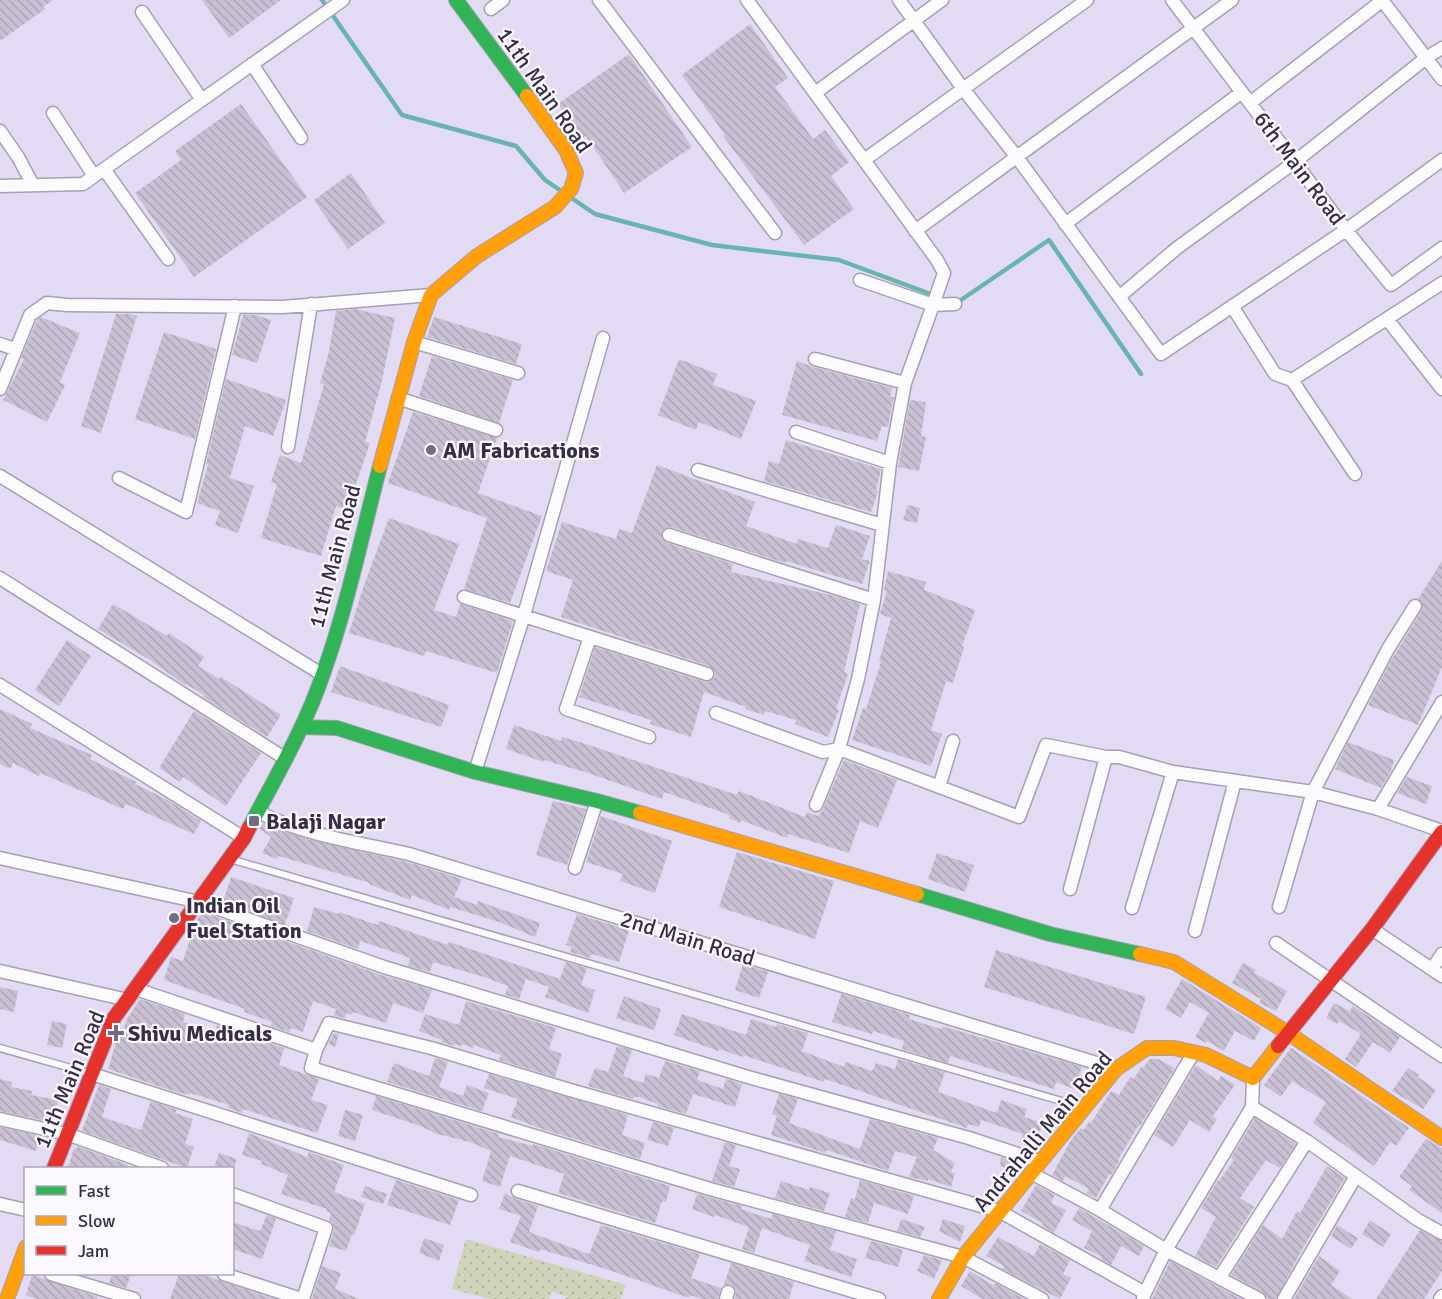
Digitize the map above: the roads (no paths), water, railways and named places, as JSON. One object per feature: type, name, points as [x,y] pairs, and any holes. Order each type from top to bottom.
[{"type":"street","name":"11th Main Road","points":[[54,1167],[114,1018],[244,838],[301,727],[323,675],[345,601],[398,398],[414,342],[431,295],[477,256],[555,207],[566,194],[576,173],[566,150],[456,0]]},
{"type":"street","points":[[491,9],[503,0]]},
{"type":"street","points":[[599,0],[775,233]]},
{"type":"street","points":[[747,0],[944,273],[905,383],[890,463],[874,600],[858,679],[839,749],[816,805]]},
{"type":"street","points":[[899,0],[1161,354],[1346,230],[1442,160]]},
{"type":"street","points":[[815,93],[942,0]]},
{"type":"street","points":[[864,160],[1087,0]]},
{"type":"street","name":"6th Main Road","points":[[1172,0],[1346,230],[1391,285],[1442,248]]},
{"type":"street","points":[[915,231],[1232,0]]},
{"type":"street","points":[[1250,103],[1382,0],[1442,79]]},
{"type":"street","points":[[0,186],[83,184],[341,1]]},
{"type":"street","points":[[142,12],[202,100]]},
{"type":"street","points":[[1119,297],[1177,248],[1442,48]]},
{"type":"street","points":[[252,64],[302,138]]},
{"type":"street","points":[[1065,224],[1242,92]]},
{"type":"street","points":[[53,113],[168,259]]},
{"type":"street","points":[[0,131],[18,157],[33,185]]},
{"type":"street","points":[[860,280],[933,305],[955,304]]},
{"type":"street","points":[[1292,380],[1442,283]]},
{"type":"street","points":[[0,389],[30,315],[47,303],[283,306],[431,295]]},
{"type":"street","points":[[288,447],[311,304]]},
{"type":"street","points":[[119,478],[186,512],[235,306]]},
{"type":"street","points":[[1232,306],[1275,374],[1292,380],[1355,474]]},
{"type":"street","points":[[1387,319],[1442,389]]},
{"type":"street","points":[[475,772],[524,615],[603,338]]},
{"type":"street","points":[[414,342],[518,373]]},
{"type":"street","points":[[0,344],[15,349]]},
{"type":"street","points":[[815,359],[905,383]]},
{"type":"street","points":[[398,398],[496,430]]},
{"type":"street","points":[[796,432],[890,463]]},
{"type":"street","points":[[698,471],[882,525]]},
{"type":"street","points":[[0,476],[323,675]]},
{"type":"street","points":[[669,535],[874,600]]},
{"type":"street","points":[[0,578],[286,759]]},
{"type":"street","points":[[464,597],[707,674]]},
{"type":"street","points":[[1279,907],[1313,792],[1388,649],[1415,606]]},
{"type":"street","points":[[590,637],[566,709],[649,737]]},
{"type":"street","points":[[0,685],[244,838]]},
{"type":"street","points":[[1378,809],[1442,702]]},
{"type":"street","points":[[716,713],[823,752],[839,749],[1019,817],[1046,745],[1106,757],[1119,757],[1173,772],[1313,792],[1378,809],[1442,832],[1372,929],[1253,1078],[1252,1107],[1166,1250],[1144,1296],[999,1211],[570,1090],[431,1048],[329,1023],[316,1050],[311,1068],[710,1189],[963,1257],[1042,1299]]},
{"type":"street","points":[[301,727],[337,728],[475,772],[597,801],[1050,934],[1174,962],[1288,1033],[1442,1138]]},
{"type":"street","points":[[939,787],[952,741]]},
{"type":"street","points":[[1070,889],[1106,757]]},
{"type":"street","points":[[1132,908],[1173,772]]},
{"type":"street","points":[[1195,930],[1235,781]]},
{"type":"street","points":[[575,868],[597,801]]},
{"type":"street","name":"2nd Main Road","points":[[259,812],[270,818],[312,831],[409,854],[1116,1069]]},
{"type":"street","points":[[0,858],[199,902],[440,985],[736,1074],[969,1138],[1035,1167],[1166,1250],[1259,1299]]},
{"type":"street","points":[[1372,929],[1437,972],[1442,954]]},
{"type":"street","points":[[1276,943],[1442,1056]]},
{"type":"street","points":[[0,971],[132,994],[316,1050]]},
{"type":"street","name":"Andrahalli Main Road","points":[[941,1298],[963,1257],[1116,1069],[1147,1048],[1174,1048],[1206,1054],[1253,1078]]},
{"type":"street","points":[[1100,1210],[1194,1052]]},
{"type":"street","points":[[92,1074],[471,1196]]},
{"type":"street","points":[[1252,1107],[1307,1141],[1418,1220],[1442,1233]]},
{"type":"street","points":[[0,1119],[67,1134],[140,1165]]},
{"type":"street","points":[[1220,1277],[1307,1141]]},
{"type":"street","points":[[1284,1299],[1356,1176]]},
{"type":"street","points":[[518,1191],[879,1299]]},
{"type":"street","points":[[227,1275],[302,1299],[326,1228],[234,1195]]},
{"type":"street","points":[[0,1204],[24,1210]]},
{"type":"street","points":[[7,1299],[22,1265]]},
{"type":"street","points":[[54,1275],[134,1299]]},
{"type":"lane","points":[[230,858],[1083,1107]]},
{"type":"lane","points":[[0,1048],[92,1074]]},
{"type":"waterway","points":[[322,0],[402,115],[516,146],[545,180],[595,214],[712,245],[839,260],[936,296]]},
{"type":"waterway","points":[[955,304],[1049,240],[1141,374]]},
{"type":"place","name":"AM Fabrications","points":[[431,450]]},
{"type":"place","name":"Balaji Nagar","points":[[254,821]]},
{"type":"place","name":"Indian Oil Fuel Station","points":[[174,918]]},
{"type":"place","name":"Shivu Medicals","points":[[116,1033]]}]
